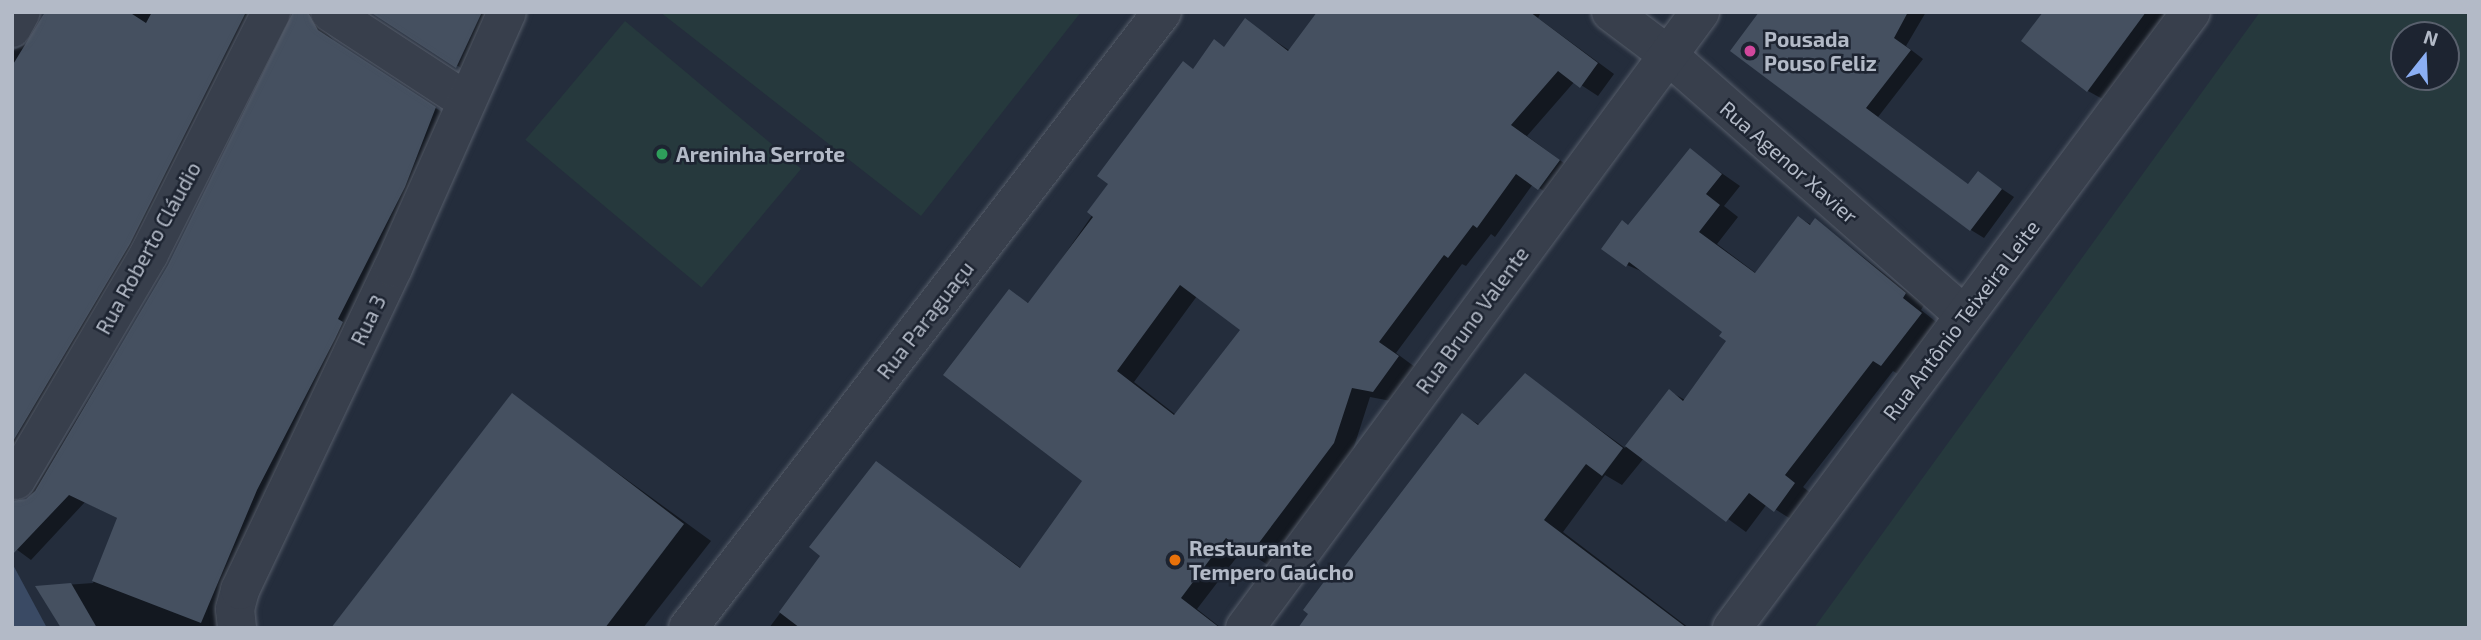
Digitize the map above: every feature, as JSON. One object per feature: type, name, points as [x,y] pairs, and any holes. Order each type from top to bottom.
[{"type":"street","points":[[12,28],[21,12]]},
{"type":"street","name":"Rua Roberto Cláudio","points":[[16,480],[149,254],[271,12]]},
{"type":"street","points":[[330,12],[466,101]]},
{"type":"street","name":"Rua 3","points":[[237,628],[235,609],[240,590],[393,268],[507,12]]},
{"type":"street","name":"Rua Paraguaçu","points":[[688,628],[1162,12]]},
{"type":"street","name":"Rua Agenor Xavier","points":[[1611,12],[1668,55],[1964,315]]},
{"type":"street","name":"Rua Bruno Valente","points":[[1245,628],[1700,12]]},
{"type":"street","name":"Rua Antônio Teixeira Leite","points":[[1732,628],[2191,12]]},
{"type":"green space","points":[[660,12],[1081,12],[921,216]]},
{"type":"green space","points":[[2260,12],[2469,12],[2469,628],[1814,628]]},
{"type":"green space","name":"Areninha Serrote","points":[[625,21],[801,169],[702,288],[525,140]]},
{"type":"water","points":[[12,563],[47,628],[12,628]]},
{"type":"building","points":[[45,12],[129,12],[146,23],[152,12],[246,12],[130,244],[12,443],[12,66]]},
{"type":"building","points":[[293,12],[308,12],[318,30],[436,107],[405,187],[338,319],[343,322],[335,339],[257,490],[201,623],[92,581],[117,518],[69,495],[12,555],[12,501],[26,499],[35,491],[168,265]]},
{"type":"building","points":[[370,12],[482,12],[456,68]]},
{"type":"building","points":[[1317,12],[1530,12],[1598,63],[1580,88],[1558,71],[1511,125],[1560,160],[1538,190],[1516,174],[1477,228],[1473,225],[1448,258],[1444,255],[1379,342],[1399,356],[1373,392],[1352,388],[1334,443],[1249,556],[1226,538],[1181,598],[1220,628],[800,628],[779,612],[820,556],[809,547],[876,461],[1020,568],[1082,481],[943,375],[1009,289],[1028,303],[1093,217],[1087,212],[1108,184],[1097,176],[1183,61],[1193,69],[1214,39],[1224,47],[1245,18],[1288,51]],"holes":[[[1180,285],[1240,330],[1174,415],[1117,371]]]},
{"type":"building","points":[[1759,12],[1908,12],[1894,38],[1911,50],[1866,108],[1968,184],[1978,171],[2002,189],[1970,231],[1730,51]]},
{"type":"building","points":[[2043,12],[2146,12],[2087,92],[2021,41]]},
{"type":"building","points":[[1690,148],[1722,174],[1706,194],[1720,205],[1699,232],[1755,273],[1798,216],[1810,225],[1815,218],[1906,293],[1903,298],[1922,313],[1881,366],[1873,361],[1785,475],[1795,483],[1774,512],[1749,493],[1726,522],[1625,446],[1669,389],[1683,401],[1726,341],[1719,336],[1722,332],[1629,262],[1626,267],[1601,249],[1622,220],[1628,225]]},
{"type":"building","points":[[1525,373],[1623,448],[1602,476],[1586,464],[1544,520],[1687,628],[1298,628],[1308,614],[1303,610],[1326,579],[1332,583],[1462,413],[1478,425]]},
{"type":"building","points":[[512,393],[684,524],[605,628],[331,628]]},
{"type":"building","points":[[71,583],[97,628],[61,628],[35,586]]},
{"type":"place","name":"Pousada Pouso Feliz","points":[[1750,51]]},
{"type":"place","name":"Areninha Serrote","points":[[662,154]]},
{"type":"place","name":"Restaurante Tempero Gaúcho","points":[[1175,560]]}]
